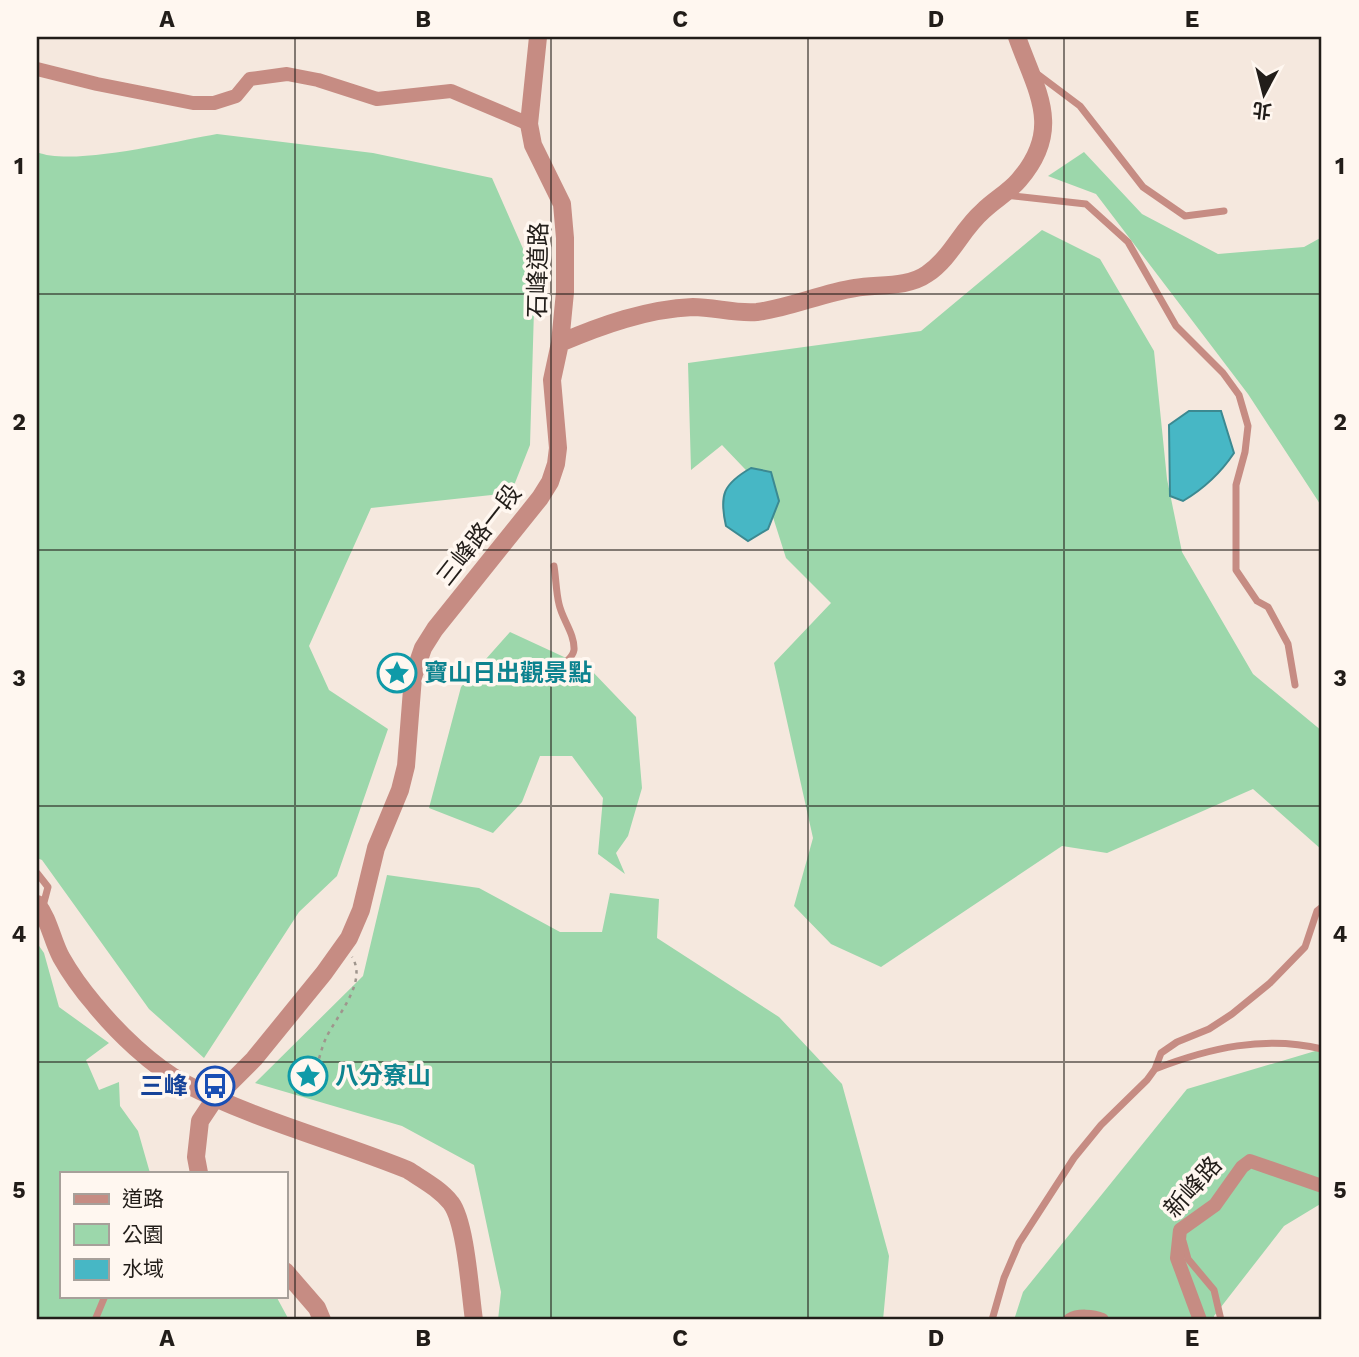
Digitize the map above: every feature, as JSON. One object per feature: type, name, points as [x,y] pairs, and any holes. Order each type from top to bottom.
[{"type":"street","name":"石峰道路","points":[[538,37],[529,124],[533,145],[562,204],[565,292],[560,343]]},
{"type":"street","points":[[560,343],[608,323],[666,310],[693,307],[766,311],[820,295],[916,280],[943,261],[965,227],[1018,181],[1040,146],[1044,129],[1042,102],[1017,37]]},
{"type":"street","points":[[37,69],[193,103],[214,103],[236,96],[250,79],[286,74],[318,80],[377,99],[451,91],[529,124]]},
{"type":"street","name":"三峰路一段","points":[[199,1172],[196,1157],[200,1121],[216,1097],[261,1050],[341,948],[361,910],[376,848],[400,790],[406,766],[413,677],[423,648],[550,482],[558,448],[552,380],[560,343]]},
{"type":"street","points":[[39,907],[61,957],[94,1004],[119,1032],[182,1082],[408,1170],[435,1187],[452,1205],[460,1224],[474,1320]]},
{"type":"street","name":"新峰路","points":[[1200,1320],[1177,1258],[1180,1230],[1215,1205],[1242,1167],[1250,1161],[1322,1186]]},
{"type":"street","points":[[287,1273],[317,1308],[322,1320]]},
{"type":"street","points":[[1070,1320],[1074,1317],[1095,1317],[1102,1320]]},
{"type":"lane","points":[[1027,66],[1080,106],[1143,187],[1185,216],[1224,211]]},
{"type":"lane","points":[[1002,195],[1086,204],[1128,242],[1176,326],[1223,373],[1239,395],[1248,426],[1245,452],[1236,485],[1237,570],[1257,601],[1268,607],[1288,644],[1295,685]]},
{"type":"lane","points":[[418,662],[497,677],[535,678],[555,670],[572,656],[574,649],[572,636],[559,605],[554,566]]},
{"type":"lane","points":[[37,873],[48,887],[39,907]]},
{"type":"lane","points":[[992,1320],[1004,1278],[1019,1243],[1060,1179],[1101,1125],[1147,1080],[1161,1053],[1177,1042],[1209,1029],[1270,983],[1305,947],[1317,911],[1322,907]]},
{"type":"lane","points":[[1155,1069],[1219,1048],[1284,1042],[1322,1049]]},
{"type":"lane","points":[[1180,1230],[1188,1259],[1214,1290],[1221,1320]]},
{"type":"lane","points":[[95,1320],[104,1298]]},
{"type":"path","points":[[315,1076],[326,1038],[350,996],[357,973],[354,958],[341,948]]},
{"type":"green space","points":[[217,134],[373,153],[492,178],[535,276],[530,445],[511,493],[371,508],[309,646],[329,690],[388,729],[337,876],[299,912],[204,1058],[149,1009],[42,860],[37,858],[37,152],[53,156],[98,155]]},
{"type":"green space","points":[[1084,152],[1142,214],[1218,254],[1304,247],[1322,237],[1322,507],[1248,394],[1096,194],[1048,176]]},
{"type":"green space","points":[[1042,230],[1100,259],[1154,351],[1167,479],[1182,552],[1253,674],[1322,731],[1322,850],[1253,789],[1107,853],[1062,846],[881,967],[831,944],[794,906],[813,838],[774,663],[831,603],[786,558],[764,489],[722,445],[691,470],[688,363],[921,331]]},
{"type":"green space","points":[[510,632],[590,669],[636,717],[642,788],[628,836],[616,853],[625,874],[598,854],[603,798],[572,756],[540,756],[522,802],[493,833],[429,808],[461,687]]},
{"type":"green space","points":[[387,875],[479,888],[560,932],[602,932],[610,893],[659,899],[657,938],[779,1017],[842,1084],[889,1256],[883,1320],[498,1320],[501,1292],[474,1165],[402,1126],[255,1083],[363,976]]},
{"type":"green space","points":[[37,943],[44,953],[59,1007],[109,1043],[86,1060],[99,1090],[119,1082],[120,1106],[138,1131],[150,1172],[60,1172],[60,1298],[277,1298],[289,1320],[37,1320]]},
{"type":"green space","points":[[1322,1049],[1322,1203],[1284,1226],[1214,1316],[1214,1320],[1014,1320],[1023,1292],[1187,1089]]},
{"type":"water","points":[[1189,411],[1221,411],[1234,453],[1212,480],[1183,501],[1170,496],[1169,425]]},
{"type":"water","points":[[751,468],[771,472],[779,501],[768,529],[748,541],[726,526],[723,498],[734,479]]},
{"type":"place","name":"寶山日出觀景點","points":[[397,673]]},
{"type":"place","name":"八分寮山","points":[[308,1076]]},
{"type":"place","name":"三峰","points":[[215,1086]]}]
